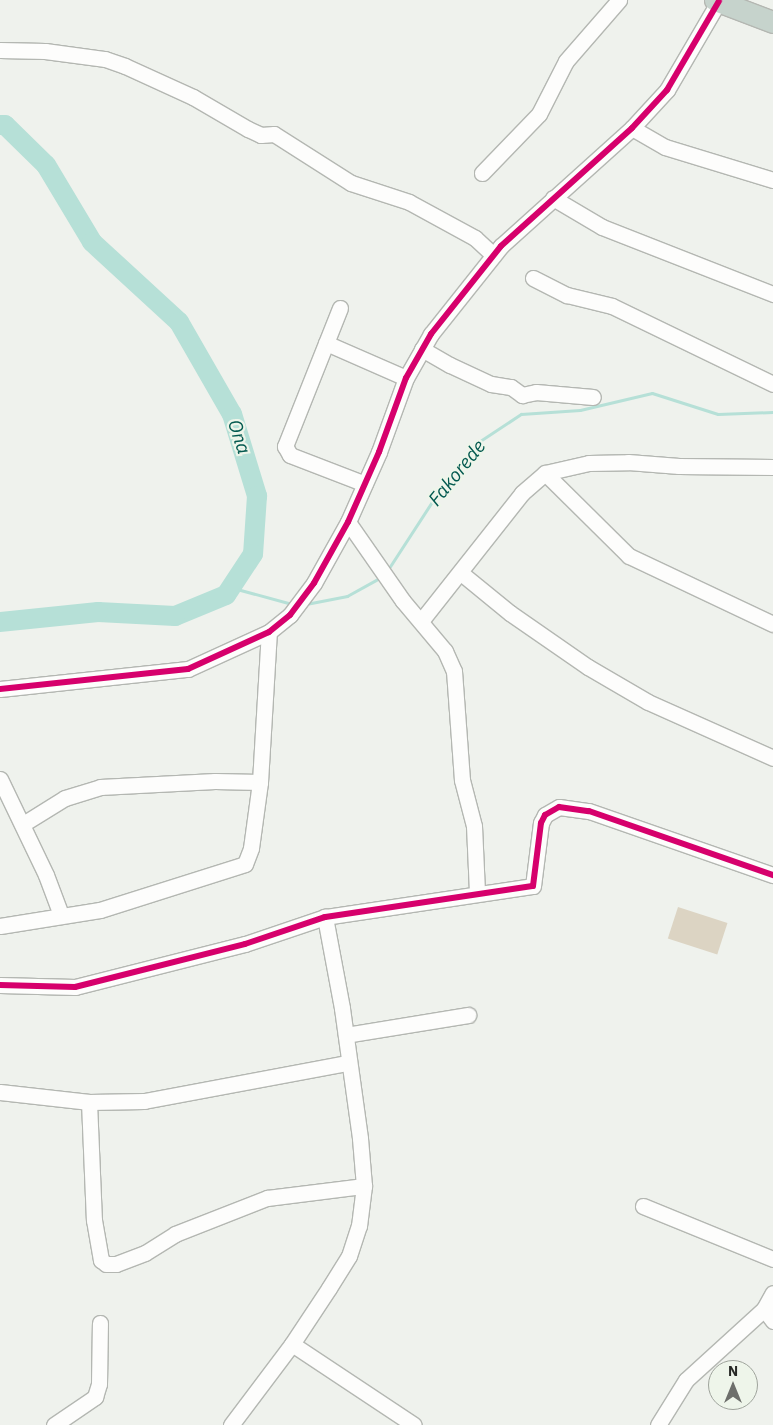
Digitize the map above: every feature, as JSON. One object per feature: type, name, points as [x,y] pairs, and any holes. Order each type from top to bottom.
[{"type":"highway","points":[[727,2],[773,22]]},
{"type":"street","points":[[482,173],[539,114],[566,61],[619,0]]},
{"type":"street","points":[[0,689],[188,669],[269,632],[299,605],[348,522],[365,484],[406,378],[422,349],[493,255],[553,198],[632,128],[671,84],[727,2]]},
{"type":"street","points":[[0,50],[45,51],[105,58],[125,66],[193,97],[248,129],[261,134],[274,134],[351,183],[409,202],[475,238],[493,255]]},
{"type":"street","points":[[632,128],[665,147],[773,180]]},
{"type":"street","points":[[553,198],[602,227],[773,294]]},
{"type":"street","points":[[533,278],[567,295],[612,306],[773,384]]},
{"type":"street","points":[[340,308],[286,446],[287,451],[365,484]]},
{"type":"street","points":[[326,343],[406,378]]},
{"type":"street","points":[[422,349],[458,369],[492,384],[511,387],[522,395],[536,392],[594,397]]},
{"type":"street","points":[[421,621],[462,573],[522,493],[544,473],[589,463],[628,462],[680,466],[773,467]]},
{"type":"street","points":[[544,473],[629,556],[773,624]]},
{"type":"street","points":[[348,522],[403,602],[445,651],[454,671],[462,780],[474,826],[477,893]]},
{"type":"street","points":[[462,573],[510,613],[588,667],[648,702],[773,758]]},
{"type":"street","points":[[0,926],[100,910],[239,868],[245,864],[251,848],[260,782],[269,632]]},
{"type":"street","points":[[0,779],[23,824],[61,915]]},
{"type":"street","points":[[23,824],[65,798],[100,787],[215,781],[260,782]]},
{"type":"street","points":[[0,985],[75,988],[245,944],[325,917],[534,886],[541,823],[544,815],[559,807],[589,811],[773,874]]},
{"type":"street","points":[[231,1425],[292,1344],[349,1256],[359,1226],[364,1186],[347,1063],[346,1035],[325,917]]},
{"type":"street","points":[[346,1035],[468,1015]]},
{"type":"street","points":[[0,1092],[89,1102],[144,1100],[347,1063]]},
{"type":"street","points":[[89,1102],[94,1220],[101,1260],[106,1264],[116,1264],[138,1256],[175,1234],[267,1198],[364,1186]]},
{"type":"street","points":[[643,1206],[773,1259]]},
{"type":"street","points":[[658,1425],[686,1380],[768,1315],[773,1293]]},
{"type":"street","points":[[54,1425],[95,1396],[99,1384],[100,1323]]},
{"type":"street","points":[[292,1344],[414,1425]]},
{"type":"shaded area","points":[[678,907],[727,923],[717,954],[668,938]]},
{"type":"waterway","name":"Ona","points":[[0,125],[5,125],[46,165],[92,242],[179,322],[232,414],[257,496],[253,554],[226,595],[175,616],[98,612],[0,622]]},
{"type":"waterway","name":"Fakorede","points":[[387,571],[437,494],[477,443],[521,414],[580,410],[652,393],[718,414],[773,412]]},
{"type":"waterway","name":"Fakorede","points":[[306,604],[347,596],[381,577]]},
{"type":"waterway","name":"Fakorede","points":[[233,588],[292,604]]},
{"type":"cycle path","points":[[0,689],[188,669],[269,632],[290,615],[314,583],[348,522],[379,452],[406,378],[431,334],[501,246],[632,128],[667,90],[719,1]]},
{"type":"cycle path","points":[[0,985],[75,987],[245,944],[325,917],[533,886],[541,823],[545,815],[559,807],[589,811],[773,875]]}]
